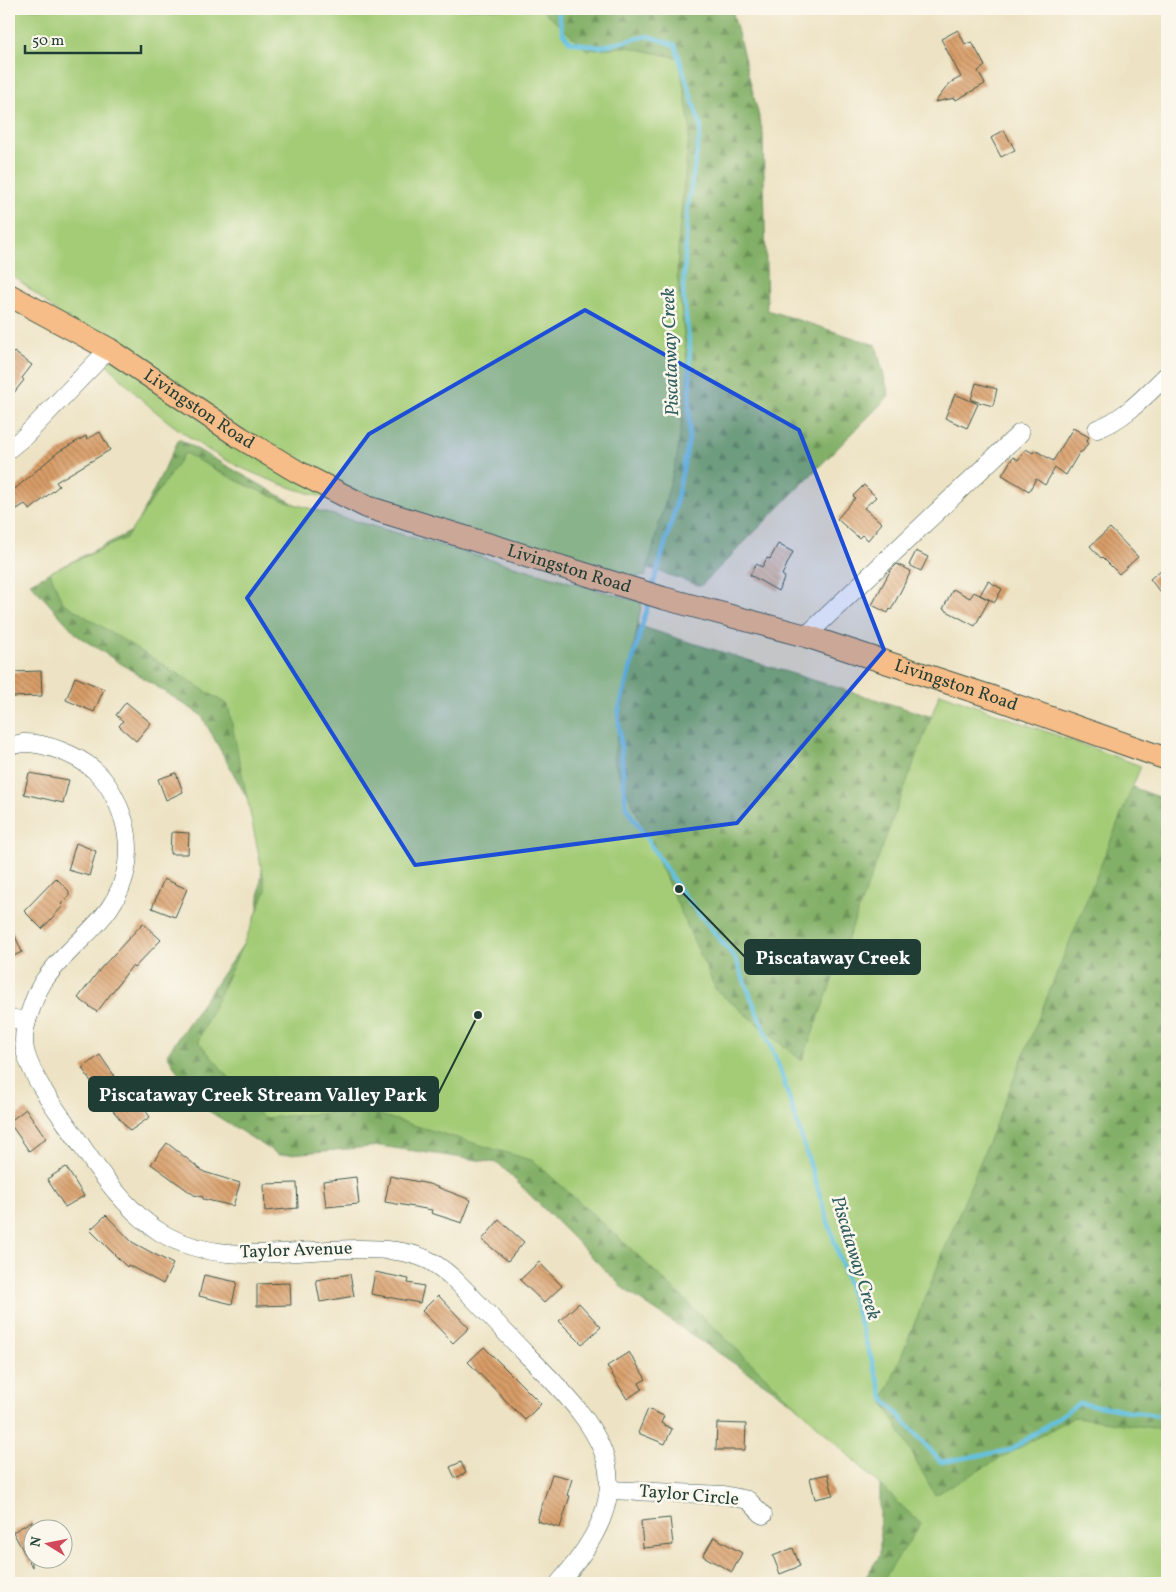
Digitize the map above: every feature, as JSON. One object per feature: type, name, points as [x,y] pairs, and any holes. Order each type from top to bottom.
[{"type":"main road","name":"Livingston Road","points":[[9,296],[109,349],[240,438],[298,472],[366,507],[663,598],[806,636],[992,697],[1167,759]]},
{"type":"street","points":[[9,449],[109,349]]},
{"type":"street","points":[[1097,429],[1109,425],[1135,406],[1167,375]]},
{"type":"street","points":[[806,636],[1020,433]]},
{"type":"street","name":"Taylor Avenue","points":[[9,746],[23,743],[55,749],[84,761],[109,786],[127,829],[126,872],[120,890],[111,907],[99,922],[44,981],[35,998],[27,1021],[26,1054],[46,1092],[102,1175],[158,1232],[194,1247],[219,1252],[262,1254],[379,1249],[416,1255],[437,1265],[473,1298],[577,1406],[599,1441],[606,1457],[609,1490],[602,1518],[596,1532],[576,1563],[558,1583]]},
{"type":"street","points":[[9,1018],[27,1021]]},
{"type":"street","name":"Taylor Circle","points":[[609,1490],[724,1495],[748,1500],[763,1515]]},
{"type":"highlighted area","points":[[585,310],[799,430],[884,650],[737,823],[415,865],[247,598],[369,434]]},
{"type":"green space","points":[[9,9],[732,9],[763,133],[767,310],[876,345],[889,396],[701,586],[562,538]]},
{"type":"green space","points":[[9,9],[541,9],[587,50],[626,47],[679,58],[690,127],[679,230],[677,275],[688,371],[677,457],[645,577],[639,575],[636,583],[292,488],[221,458],[183,433],[144,402],[60,315],[9,273]]},
{"type":"green space","points":[[179,439],[323,520],[673,637],[988,734],[1167,800],[1167,1583],[862,1583],[880,1555],[880,1480],[793,1403],[624,1289],[498,1163],[380,1146],[279,1155],[196,1103],[167,1054],[256,926],[266,832],[201,715],[78,636],[30,583],[134,530]]},
{"type":"green space","points":[[185,453],[235,480],[287,502],[642,601],[613,760],[716,990],[802,1061],[940,693],[1141,766],[883,1401],[935,1495],[1074,1417],[1167,1430],[1167,1583],[881,1583],[921,1524],[630,1248],[534,1161],[363,1110],[263,1118],[198,1041],[266,890],[228,705],[62,602],[50,572],[126,538]]},
{"type":"building","points":[[958,30],[965,44],[972,42],[985,66],[978,71],[985,84],[956,100],[955,98],[935,102],[950,83],[961,77],[941,39]]},
{"type":"building","points":[[1004,130],[1015,150],[1001,157],[991,138]]},
{"type":"building","points":[[14,352],[32,365],[22,378],[24,380],[9,399],[9,358]]},
{"type":"building","points":[[976,383],[997,389],[993,406],[971,400]]},
{"type":"building","points":[[955,394],[978,404],[967,428],[945,418]]},
{"type":"building","points":[[1073,428],[1089,437],[1088,443],[1083,451],[1079,453],[1066,475],[1055,468],[1045,485],[1036,479],[1029,491],[1002,475],[1013,457],[1018,460],[1026,449],[1033,453],[1035,450],[1053,461]]},
{"type":"building","points":[[100,432],[110,450],[56,482],[59,486],[30,510],[25,504],[9,514],[9,494],[58,452],[86,436],[87,439]]},
{"type":"building","points":[[864,485],[876,497],[864,508],[882,523],[868,540],[862,535],[859,538],[837,519],[855,498],[853,496]]},
{"type":"building","points":[[1110,528],[1138,557],[1119,574],[1090,546]]},
{"type":"building","points":[[778,544],[793,552],[782,575],[785,577],[778,591],[750,575],[756,564],[762,567],[767,558],[770,559]]},
{"type":"building","points":[[916,551],[928,557],[921,571],[909,565]]},
{"type":"building","points":[[897,564],[911,571],[888,613],[872,605],[890,571]]},
{"type":"building","points":[[1167,565],[1167,586],[1160,592],[1150,579]]},
{"type":"building","points":[[988,581],[1002,589],[995,602],[980,595]]},
{"type":"building","points":[[953,589],[970,598],[974,592],[989,600],[975,626],[943,609]]},
{"type":"building","points":[[41,671],[42,696],[12,697],[11,672]]},
{"type":"building","points":[[75,677],[104,689],[94,712],[66,700]]},
{"type":"building","points":[[126,702],[151,723],[136,741],[119,726],[123,721],[116,715]]},
{"type":"building","points":[[29,773],[69,780],[63,803],[24,794]]},
{"type":"building","points":[[176,773],[183,792],[166,800],[158,779]]},
{"type":"building","points":[[171,833],[189,833],[188,854],[170,854]]},
{"type":"building","points":[[76,843],[96,851],[89,876],[68,870]]},
{"type":"building","points":[[56,878],[69,891],[69,896],[61,904],[63,906],[42,929],[24,911]]},
{"type":"building","points":[[164,879],[187,889],[175,917],[152,908]]},
{"type":"building","points":[[9,922],[22,952],[9,958]]},
{"type":"building","points":[[143,923],[161,940],[134,968],[132,966],[97,1012],[78,998],[101,968]]},
{"type":"building","points":[[100,1055],[126,1093],[131,1090],[150,1117],[130,1131],[100,1095],[82,1068]]},
{"type":"building","points":[[26,1109],[46,1138],[29,1151],[9,1122]]},
{"type":"building","points":[[167,1143],[204,1172],[240,1183],[233,1206],[194,1195],[151,1164]]},
{"type":"building","points":[[66,1167],[84,1196],[65,1207],[47,1179]]},
{"type":"building","points":[[390,1176],[429,1184],[471,1200],[462,1223],[431,1213],[432,1210],[385,1202]]},
{"type":"building","points":[[356,1177],[359,1204],[326,1207],[323,1181]]},
{"type":"building","points":[[297,1183],[298,1208],[265,1211],[264,1184]]},
{"type":"building","points":[[106,1215],[132,1242],[173,1264],[163,1284],[128,1265],[127,1267],[90,1230]]},
{"type":"building","points":[[499,1220],[524,1242],[508,1261],[482,1240]]},
{"type":"building","points":[[539,1262],[562,1286],[544,1303],[520,1280]]},
{"type":"building","points":[[375,1272],[409,1279],[408,1283],[424,1286],[420,1303],[371,1294]]},
{"type":"building","points":[[350,1274],[354,1296],[320,1302],[316,1280]]},
{"type":"building","points":[[204,1275],[237,1282],[232,1304],[199,1296]]},
{"type":"building","points":[[290,1283],[291,1305],[257,1306],[257,1284]]},
{"type":"building","points":[[438,1295],[469,1328],[453,1343],[422,1311]]},
{"type":"building","points":[[579,1303],[601,1327],[582,1344],[559,1321]]},
{"type":"building","points":[[484,1347],[541,1404],[525,1420],[468,1362]]},
{"type":"building","points":[[629,1352],[646,1379],[639,1383],[642,1389],[627,1399],[607,1366]]},
{"type":"building","points":[[648,1409],[664,1416],[661,1423],[672,1429],[665,1444],[638,1433]]},
{"type":"building","points":[[717,1423],[746,1424],[745,1450],[716,1450]]},
{"type":"building","points":[[461,1462],[466,1473],[455,1478],[450,1467]]},
{"type":"building","points":[[552,1474],[572,1479],[567,1495],[570,1496],[560,1528],[537,1521]]},
{"type":"building","points":[[828,1474],[833,1495],[815,1499],[810,1478]]},
{"type":"building","points":[[670,1518],[673,1545],[643,1548],[641,1521]]},
{"type":"building","points":[[22,1527],[22,1549],[13,1532]]},
{"type":"building","points":[[714,1537],[742,1553],[732,1572],[703,1556]]},
{"type":"building","points":[[793,1548],[800,1566],[780,1574],[773,1556]]},
{"type":"waterway","name":"Piscataway Creek","points":[[557,9],[563,33],[570,42],[599,47],[648,36],[675,45],[701,127],[688,206],[683,292],[690,348],[689,439],[674,513],[652,589]]},
{"type":"waterway","name":"Piscataway Creek","points":[[649,601],[618,713],[626,807],[679,889],[735,958],[780,1069],[884,1399],[941,1462],[1011,1450],[1079,1403],[1167,1417]]},
{"type":"place","name":"Piscataway Creek","points":[[679,889]]},
{"type":"place","name":"Piscataway Creek Stream Valley Park","points":[[478,1015]]}]
